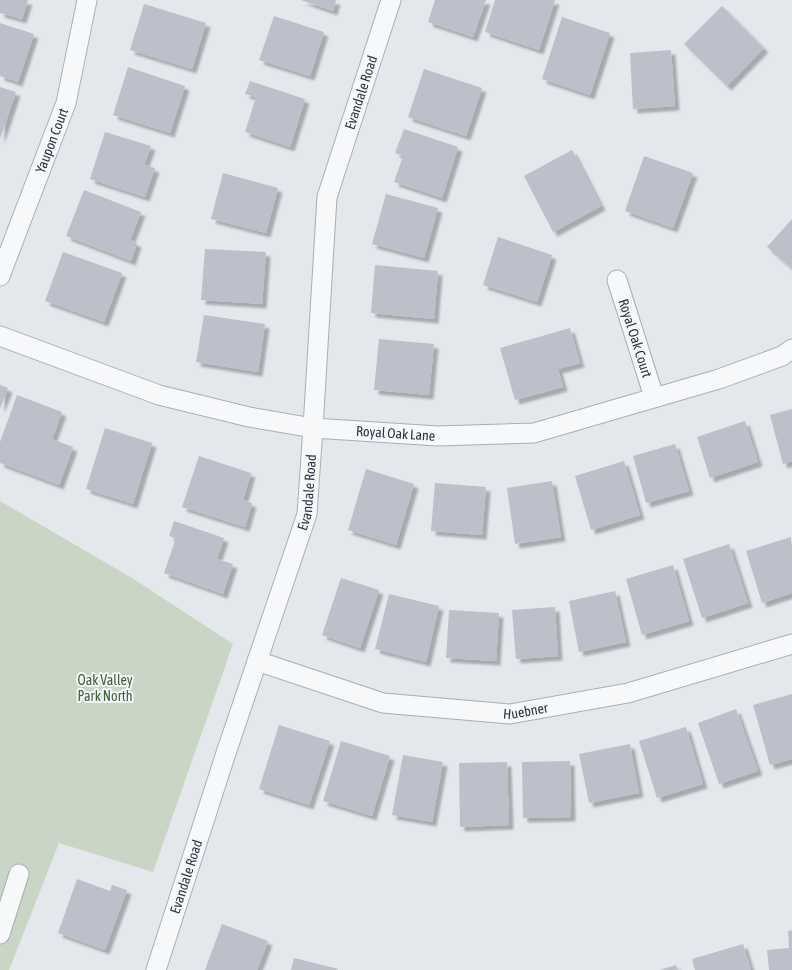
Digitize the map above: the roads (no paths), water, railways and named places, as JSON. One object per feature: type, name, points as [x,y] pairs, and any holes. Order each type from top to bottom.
[{"type":"street","name":"Yaupon Court","points":[[0,276],[66,103],[87,0]]},
{"type":"street","name":"Evandale Road","points":[[156,970],[307,514],[327,196],[391,0]]},
{"type":"street","name":"Royal Oak Court","points":[[617,280],[654,398]]},
{"type":"street","name":"Royal Oak Lane","points":[[0,336],[159,395],[249,417],[313,428],[438,436],[534,433],[719,379],[782,356],[792,349]]},
{"type":"street","name":"Huebner","points":[[257,662],[383,703],[510,714],[628,693],[792,644]]},
{"type":"street","points":[[0,934],[19,874]]},
{"type":"park label","name":"Oak Valley Park North","points":[[105,688]]}]
